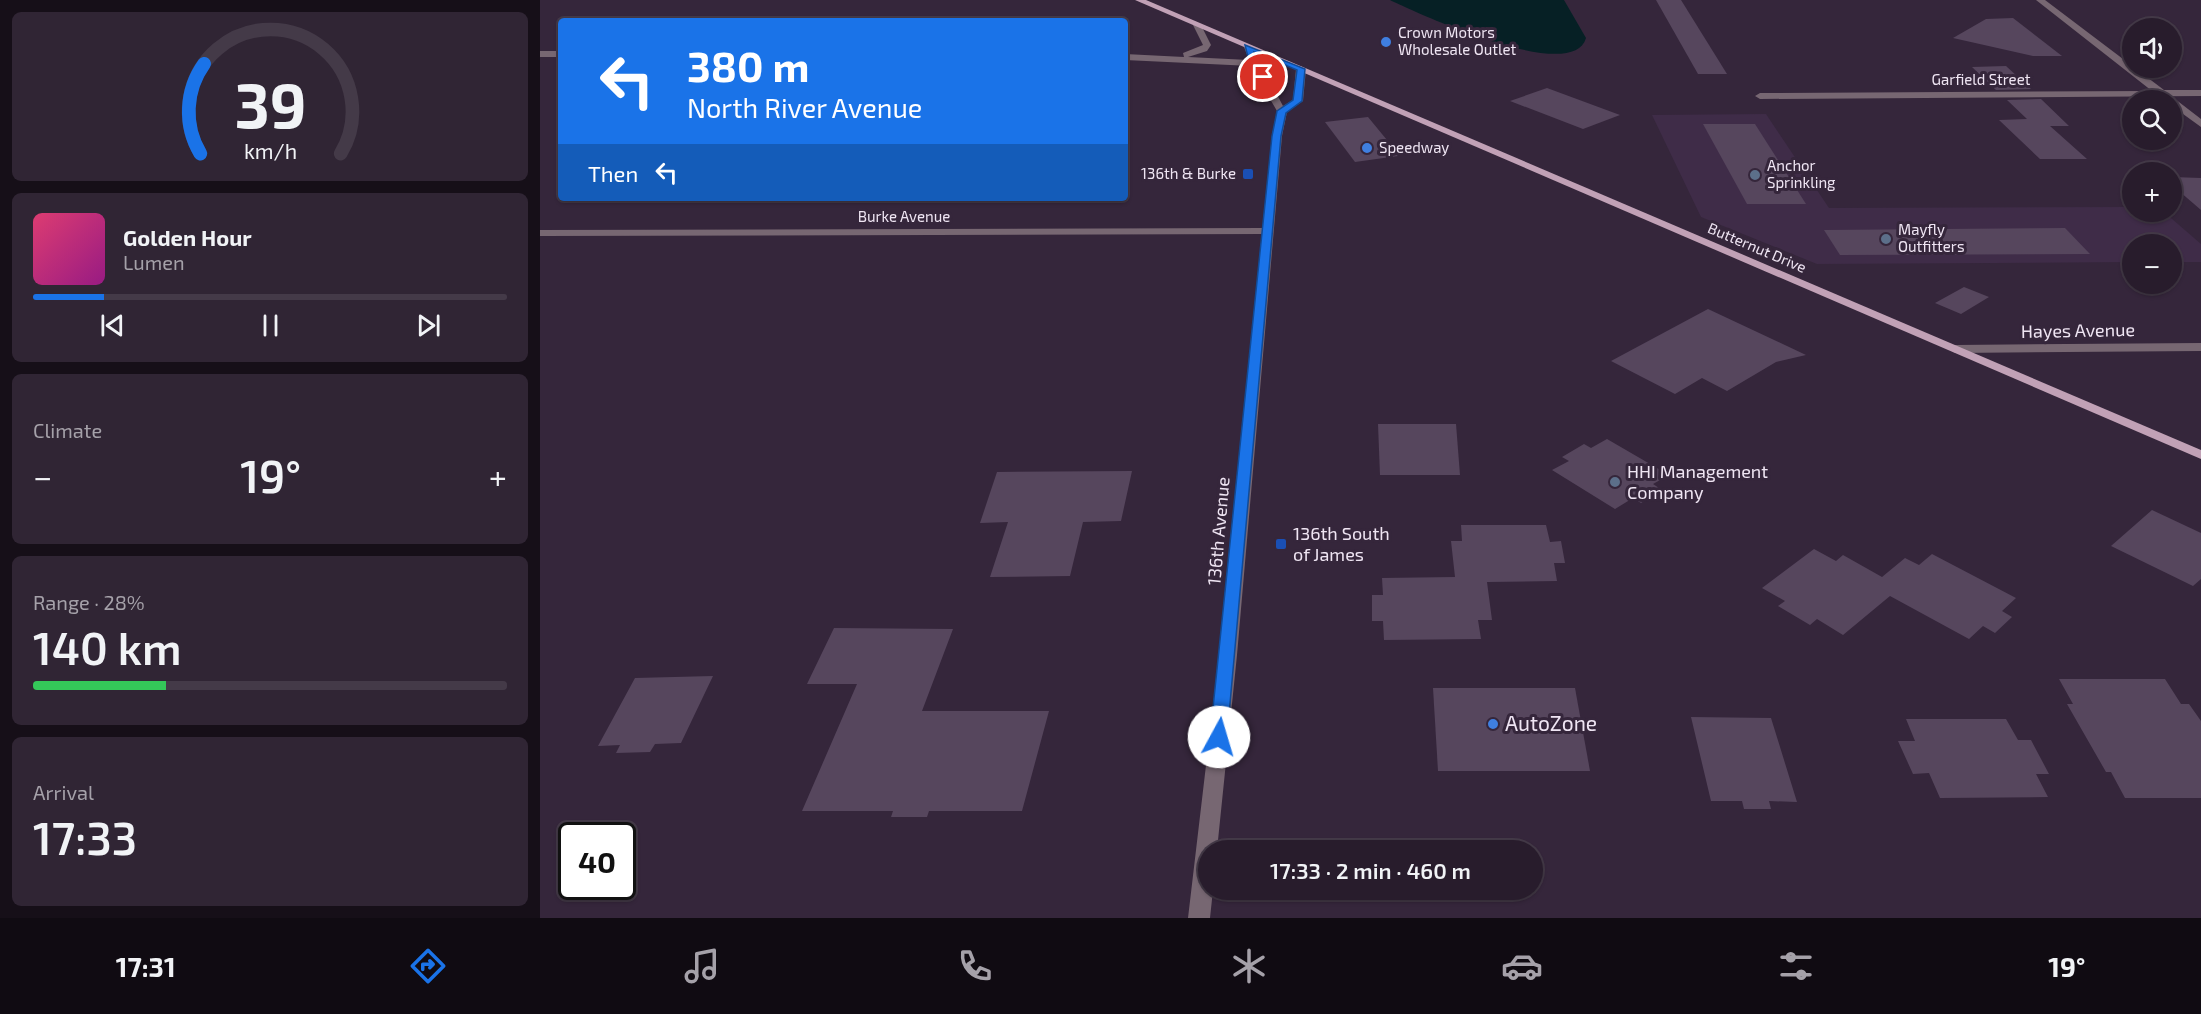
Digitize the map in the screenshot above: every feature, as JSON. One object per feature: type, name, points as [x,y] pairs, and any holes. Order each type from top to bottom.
[{"type":"main road","name":"Butternut Drive","points":[[1138,0],[2201,455]]},
{"type":"street","points":[[2040,0],[2158,90]]},
{"type":"street","points":[[1153,58],[1188,54],[1204,49],[1206,42],[1197,25]]},
{"type":"street","points":[[1248,47],[1254,63],[1271,91],[1272,100],[1282,111]]},
{"type":"street","points":[[540,54],[558,54]]},
{"type":"street","points":[[1128,57],[1254,63]]},
{"type":"street","name":"136th Avenue","points":[[1199,918],[1228,655],[1277,136],[1282,111],[1298,101],[1301,69]]},
{"type":"street","name":"Garfield Street","points":[[1760,96],[2122,93]]},
{"type":"street","name":"Garfield Street","points":[[2182,93],[2201,93]]},
{"type":"street","points":[[2182,109],[2201,124]]},
{"type":"street","name":"Burke Avenue","points":[[540,233],[1268,231]]},
{"type":"street","name":"Hayes Avenue","points":[[1955,349],[2201,347]]},
{"type":"shaded area","points":[[1390,0],[1564,0],[1586,38],[1575,50],[1554,54],[1526,50],[1461,31]]},
{"type":"shaded area","points":[[1766,114],[1829,208],[2122,207],[2122,222],[2176,222],[2201,244],[2201,262],[2182,262],[2182,234],[2122,234],[2122,262],[1817,264],[1701,217],[1652,115]]},
{"type":"building","points":[[1656,0],[1681,0],[1727,74],[1698,74]]},
{"type":"building","points":[[2013,18],[2062,56],[2033,56],[1953,38],[1986,19]]},
{"type":"building","points":[[2006,66],[2031,89],[1996,90],[1972,67]]},
{"type":"building","points":[[1547,88],[1620,115],[1583,129],[1510,101]]},
{"type":"building","points":[[2041,99],[2069,126],[2050,126],[2087,159],[2040,159],[1999,120],[2027,119],[2007,100]]},
{"type":"building","points":[[1368,117],[1398,156],[1355,162],[1325,122]]},
{"type":"building","points":[[1703,124],[1755,124],[1806,204],[1747,204]]},
{"type":"building","points":[[2182,177],[2201,178],[2201,210],[2182,194]]},
{"type":"building","points":[[2065,228],[2090,254],[1840,255],[1824,230]]},
{"type":"building","points":[[1964,287],[1989,297],[1961,314],[1935,303]]},
{"type":"building","points":[[1708,309],[1806,355],[1776,362],[1727,391],[1702,378],[1675,394],[1611,361]]},
{"type":"building","points":[[1378,424],[1456,424],[1460,475],[1380,475]]},
{"type":"building","points":[[1607,439],[1669,475],[1653,484],[1662,490],[1641,503],[1633,498],[1615,509],[1552,470],[1569,461],[1562,457],[1584,444],[1591,448]]},
{"type":"building","points":[[1132,471],[1121,521],[1083,522],[1070,576],[990,577],[1008,522],[980,523],[997,472]]},
{"type":"building","points":[[2152,510],[2201,533],[2201,579],[2193,586],[2111,546]]},
{"type":"building","points":[[1461,525],[1546,525],[1550,542],[1561,541],[1565,563],[1554,563],[1557,581],[1487,582],[1492,620],[1478,620],[1481,639],[1384,640],[1383,621],[1372,621],[1372,595],[1383,595],[1382,578],[1455,577],[1451,541],[1462,541]]},
{"type":"building","points":[[1814,549],[1836,561],[1843,555],[1882,577],[1905,558],[1919,565],[1932,554],[2016,598],[2002,611],[2012,617],[1995,633],[1983,626],[1969,639],[1890,596],[1843,635],[1817,619],[1810,625],[1778,606],[1785,601],[1762,588]]},
{"type":"building","points":[[834,628],[953,629],[922,711],[1049,711],[1022,811],[929,811],[927,817],[891,817],[893,811],[802,811],[857,684],[807,684]]},
{"type":"building","points":[[713,676],[681,743],[655,744],[650,752],[616,753],[620,745],[598,746],[635,678]]},
{"type":"building","points":[[2059,679],[2165,679],[2181,704],[2189,704],[2201,721],[2201,798],[2125,798],[2111,772],[2106,772],[2067,704],[2073,704]]},
{"type":"building","points":[[1433,688],[1575,688],[1590,771],[1438,771]]},
{"type":"building","points":[[1691,717],[1771,718],[1797,802],[1769,801],[1771,809],[1744,809],[1742,801],[1711,801]]},
{"type":"building","points":[[1906,719],[2006,719],[2018,740],[2031,740],[2049,774],[2036,774],[2048,797],[1940,798],[1929,773],[1913,774],[1898,741],[1915,741]]},
{"type":"place","name":"Crown Motors Wholesale Outlet","points":[[1386,42]]},
{"type":"place","name":"Speedway","points":[[1367,148]]},
{"type":"place","name":"136th & Burke","points":[[1248,174]]},
{"type":"place","name":"Anchor Sprinkling","points":[[1755,175]]},
{"type":"place","name":"Mayfly Outfitters","points":[[1886,239]]},
{"type":"place","name":"HHI Management Company","points":[[1615,482]]},
{"type":"place","name":"136th South of James","points":[[1281,544]]},
{"type":"place","name":"AutoZone","points":[[1493,724]]},
{"type":"route","points":[[1219,737],[1277,136],[1282,111],[1298,101],[1301,69],[1248,47],[1254,65],[1263,77]]}]
